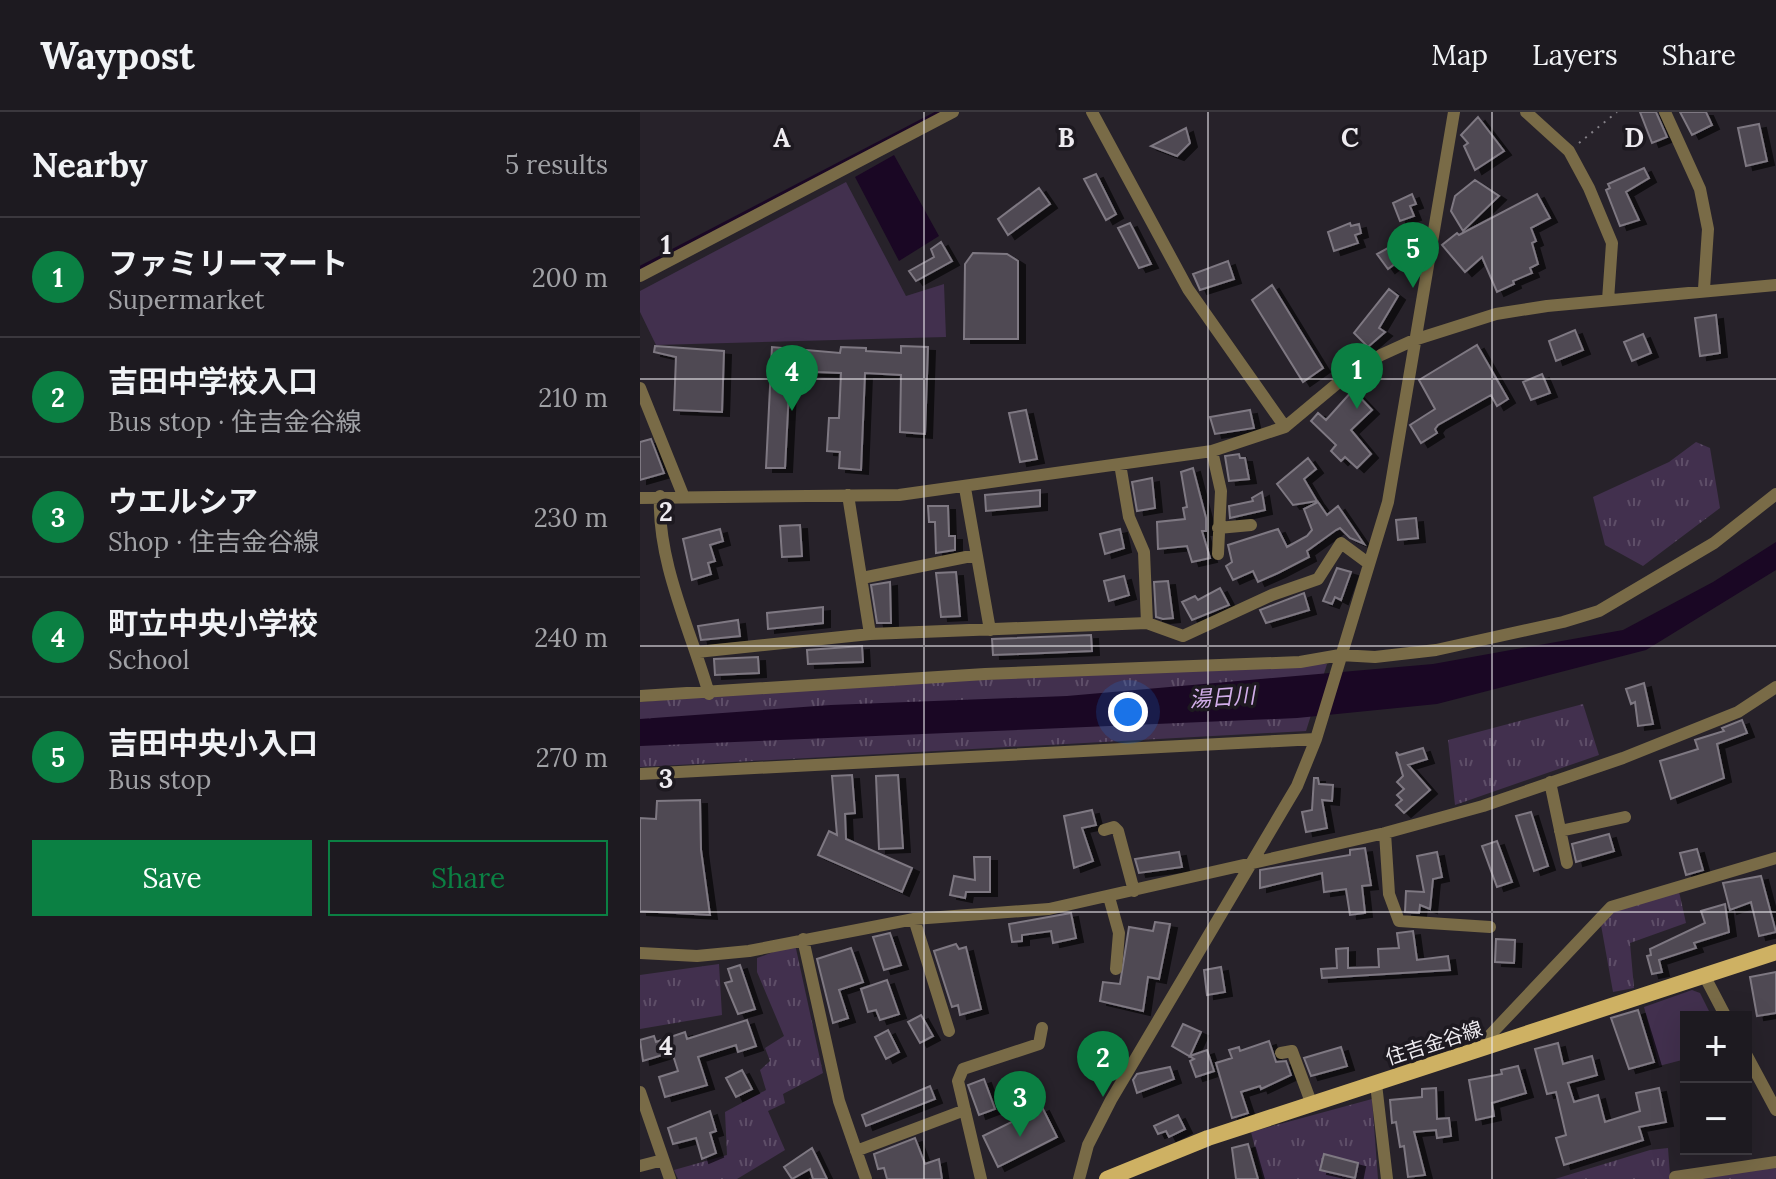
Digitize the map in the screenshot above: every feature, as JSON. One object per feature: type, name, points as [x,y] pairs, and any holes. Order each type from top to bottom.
[{"type":"main road","name":"住吉金谷線","points":[[1107,1179],[1208,1138],[1776,952]]},
{"type":"street","points":[[640,276],[953,112]]},
{"type":"street","points":[[1092,112],[1188,289],[1285,427]]},
{"type":"street","points":[[1079,1179],[1088,1145],[1111,1100],[1297,786],[1317,735],[1388,502],[1454,112]]},
{"type":"street","points":[[1526,112],[1569,151],[1589,188],[1597,215],[1612,243],[1608,300]]},
{"type":"street","points":[[1665,112],[1700,189],[1708,229],[1704,289]]},
{"type":"street","points":[[640,498],[683,495],[899,495],[1212,451],[1285,427],[1339,382],[1381,355],[1414,340],[1496,314],[1704,289],[1776,285]]},
{"type":"street","points":[[640,388],[683,495]]},
{"type":"street","points":[[1212,451],[1221,491],[1218,554]]},
{"type":"street","points":[[1120,464],[1129,517],[1144,552],[1147,623]]},
{"type":"street","points":[[965,488],[990,630]]},
{"type":"street","points":[[640,696],[985,674],[1300,662],[1340,655],[1375,657],[1436,650],[1599,611],[1714,543],[1776,494]]},
{"type":"street","points":[[848,495],[870,634]]},
{"type":"street","points":[[660,496],[659,519],[669,565],[709,694]]},
{"type":"street","points":[[1218,528],[1251,525]]},
{"type":"street","points":[[697,652],[870,634],[1147,623],[1183,636],[1194,634],[1272,595],[1318,579],[1341,543],[1368,563]]},
{"type":"street","points":[[862,578],[976,555]]},
{"type":"street","points":[[640,953],[697,956],[749,951],[914,919],[1049,909],[1385,833],[1550,782],[1688,733],[1738,712],[1776,687]]},
{"type":"street","points":[[640,774],[1317,735]]},
{"type":"street","points":[[1550,782],[1567,863]]},
{"type":"street","points":[[1560,831],[1625,817]]},
{"type":"street","points":[[1104,830],[1114,827],[1118,831],[1134,891]]},
{"type":"street","points":[[1385,833],[1389,894],[1399,921],[1490,927]]},
{"type":"street","points":[[1482,1049],[1491,1034],[1611,907],[1776,858]]},
{"type":"street","points":[[1109,897],[1119,933],[1116,969]]},
{"type":"street","points":[[914,919],[949,1031]]},
{"type":"street","points":[[803,939],[839,1101],[866,1179]]},
{"type":"street","points":[[1704,975],[1723,1011]]},
{"type":"street","points":[[981,1179],[958,1081],[963,1069],[1039,1044],[1042,1028]]},
{"type":"street","points":[[1281,1053],[1292,1051],[1312,1105]]},
{"type":"street","points":[[1752,1063],[1772,1094],[1776,1110]]},
{"type":"street","points":[[1376,1084],[1387,1179]]},
{"type":"street","points":[[640,1092],[670,1179]]},
{"type":"street","points":[[856,1151],[965,1110]]},
{"type":"street","points":[[640,1166],[663,1160]]},
{"type":"street","points":[[1675,1177],[1776,1162]]},
{"type":"path","points":[[1569,151],[1617,112]]},
{"type":"green space","points":[[846,182],[906,296],[944,284],[946,337],[656,345],[640,312],[640,291]]},
{"type":"green space","points":[[1696,442],[1710,448],[1720,508],[1643,566],[1605,545],[1593,497],[1669,462]]},
{"type":"green space","points":[[1327,664],[1306,731],[640,767],[640,702],[984,674]]},
{"type":"green space","points":[[1583,704],[1599,755],[1455,805],[1448,740]]},
{"type":"green space","points":[[1678,887],[1686,923],[1630,943],[1634,988],[1613,992],[1601,925],[1615,906]]},
{"type":"green space","points":[[795,944],[823,1073],[783,1094],[785,1103],[768,1111],[785,1150],[737,1179],[678,1179],[674,1170],[727,1155],[725,1112],[766,1090],[760,1070],[770,1061],[765,1048],[784,1036],[757,972],[757,958]]},
{"type":"green space","points":[[719,964],[722,1015],[640,1029],[640,975]]},
{"type":"green space","points":[[1692,990],[1700,993],[1709,1011],[1680,1011],[1680,1061],[1659,1066],[1644,1007]]},
{"type":"green space","points":[[1372,1099],[1378,1179],[1263,1179],[1251,1132]]},
{"type":"green space","points":[[1668,1148],[1670,1175],[1776,1166],[1776,1179],[1555,1179],[1650,1150]]},
{"type":"water","points":[[894,155],[939,236],[899,261],[855,177]]},
{"type":"water","name":"湯日川","points":[[1776,542],[1776,570],[1646,650],[1437,704],[1297,718],[640,746],[640,719],[831,705],[1067,696],[1433,664],[1623,630],[1713,582]]},
{"type":"building","points":[[1640,112],[1656,112],[1667,137],[1652,143]]},
{"type":"building","points":[[1680,112],[1706,112],[1712,125],[1692,135]]},
{"type":"building","points":[[1478,117],[1504,151],[1475,170],[1464,146],[1468,143],[1461,135]]},
{"type":"building","points":[[1759,124],[1767,161],[1746,166],[1738,128]]},
{"type":"building","points":[[1186,128],[1190,143],[1177,156],[1151,146]]},
{"type":"building","points":[[1644,168],[1649,178],[1626,192],[1639,220],[1620,226],[1606,190],[1610,188],[1608,184]]},
{"type":"building","points":[[1096,174],[1116,214],[1106,220],[1084,179]]},
{"type":"building","points":[[1475,180],[1499,196],[1463,231],[1451,211],[1455,196]]},
{"type":"building","points":[[1039,188],[1050,204],[1008,235],[998,219]]},
{"type":"building","points":[[1412,194],[1416,204],[1410,206],[1414,216],[1400,221],[1393,203]]},
{"type":"building","points":[[1537,194],[1550,218],[1531,228],[1536,241],[1532,243],[1538,264],[1530,268],[1532,273],[1513,281],[1514,284],[1497,292],[1482,257],[1465,272],[1442,245],[1457,233],[1459,235]]},
{"type":"building","points":[[1130,223],[1151,264],[1139,268],[1118,228]]},
{"type":"building","points":[[1350,223],[1351,226],[1359,224],[1361,233],[1355,235],[1358,243],[1334,251],[1328,232]]},
{"type":"building","points":[[941,242],[952,261],[916,281],[909,271],[934,257],[931,249]]},
{"type":"building","points":[[1399,242],[1409,253],[1388,269],[1377,254]]},
{"type":"building","points":[[973,253],[1007,254],[1018,261],[1018,339],[964,339],[965,264]]},
{"type":"building","points":[[1228,261],[1234,279],[1200,290],[1193,274]]},
{"type":"building","points":[[1272,285],[1323,368],[1303,382],[1252,300]]},
{"type":"building","points":[[1389,289],[1398,296],[1379,328],[1385,332],[1368,347],[1354,333]]},
{"type":"building","points":[[1716,315],[1720,353],[1700,356],[1695,318]]},
{"type":"building","points":[[1575,330],[1583,350],[1556,361],[1549,341]]},
{"type":"building","points":[[1643,334],[1651,353],[1632,361],[1624,342]]},
{"type":"building","points":[[1477,345],[1508,399],[1497,406],[1491,395],[1438,425],[1435,429],[1437,433],[1421,443],[1410,425],[1435,409],[1419,380]]},
{"type":"building","points":[[655,346],[724,351],[722,412],[674,410],[676,357],[654,352]]},
{"type":"building","points":[[901,346],[928,347],[925,434],[900,432],[901,375],[865,373],[861,470],[839,468],[840,452],[827,451],[829,418],[839,418],[841,373],[790,371],[785,468],[766,468],[772,347],[840,353],[841,347],[866,348],[866,351],[901,353]]},
{"type":"building","points":[[1542,374],[1550,393],[1531,400],[1523,382]]},
{"type":"building","points":[[1353,390],[1372,410],[1351,430],[1371,454],[1357,468],[1345,457],[1341,461],[1331,451],[1336,445],[1311,421],[1318,413],[1326,420]]},
{"type":"building","points":[[1026,410],[1037,459],[1020,462],[1009,413]]},
{"type":"building","points":[[1250,410],[1254,428],[1215,434],[1210,417]]},
{"type":"building","points":[[651,439],[664,473],[640,480],[640,442]]},
{"type":"building","points":[[1239,454],[1240,458],[1245,458],[1249,479],[1229,481],[1225,456]]},
{"type":"building","points":[[1308,458],[1316,469],[1304,479],[1317,501],[1293,505],[1277,484]]},
{"type":"building","points":[[1193,468],[1206,518],[1206,531],[1202,531],[1210,558],[1192,562],[1187,546],[1158,549],[1157,522],[1185,519],[1183,508],[1187,507],[1181,472]]},
{"type":"building","points":[[1152,478],[1155,508],[1137,511],[1132,482]]},
{"type":"building","points":[[1040,490],[1040,506],[986,511],[985,495]]},
{"type":"building","points":[[1262,492],[1265,510],[1230,518],[1229,506],[1253,501],[1252,498]]},
{"type":"building","points":[[1318,502],[1327,515],[1338,506],[1364,544],[1350,538],[1340,528],[1307,551],[1309,557],[1278,573],[1258,582],[1253,571],[1233,580],[1226,566],[1232,562],[1228,545],[1278,529],[1287,547],[1312,530],[1304,509]]},
{"type":"building","points":[[928,506],[948,506],[949,536],[955,536],[955,550],[936,553],[935,522],[929,522]]},
{"type":"building","points":[[1416,518],[1418,538],[1398,540],[1396,520]]},
{"type":"building","points":[[800,525],[802,556],[782,557],[780,526]]},
{"type":"building","points":[[720,529],[723,541],[710,545],[715,561],[708,563],[711,574],[692,580],[683,539]]},
{"type":"building","points":[[1120,529],[1124,548],[1105,554],[1100,534]]},
{"type":"building","points":[[1337,568],[1351,572],[1341,600],[1335,597],[1332,604],[1323,601]]},
{"type":"building","points":[[956,572],[960,616],[941,617],[936,573]]},
{"type":"building","points":[[1124,576],[1129,595],[1109,601],[1104,581]]},
{"type":"building","points":[[1168,581],[1173,618],[1163,619],[1156,617],[1154,582]]},
{"type":"building","points":[[890,582],[891,623],[877,623],[871,585]]},
{"type":"building","points":[[1220,588],[1229,605],[1192,620],[1182,602],[1195,596],[1198,600]]},
{"type":"building","points":[[1304,593],[1309,610],[1266,623],[1260,610]]},
{"type":"building","points":[[823,607],[823,623],[768,629],[767,613]]},
{"type":"building","points":[[738,620],[740,636],[701,640],[698,626]]},
{"type":"building","points":[[1091,635],[1092,651],[993,655],[992,639]]},
{"type":"building","points":[[862,646],[863,662],[808,664],[807,650]]},
{"type":"building","points":[[758,657],[759,673],[715,675],[714,659]]},
{"type":"building","points":[[1644,683],[1653,724],[1638,726],[1635,702],[1631,704],[1626,689]]},
{"type":"building","points":[[1742,720],[1747,733],[1717,744],[1724,778],[1671,799],[1660,761],[1698,749],[1695,740],[1724,731],[1722,728]]},
{"type":"building","points":[[1423,748],[1427,759],[1408,765],[1430,790],[1404,813],[1396,805],[1402,800],[1397,795],[1404,789],[1397,782],[1403,776],[1396,752],[1399,755]]},
{"type":"building","points":[[852,775],[855,813],[845,814],[846,839],[912,868],[902,892],[818,855],[829,831],[837,835],[832,776]]},
{"type":"building","points":[[898,775],[903,848],[879,849],[876,776]]},
{"type":"building","points":[[1314,778],[1318,778],[1319,784],[1333,785],[1332,801],[1322,800],[1327,828],[1306,832],[1302,812],[1312,810]]},
{"type":"building","points":[[700,800],[701,850],[710,915],[640,911],[640,818],[656,819],[657,801]]},
{"type":"building","points":[[1092,810],[1096,825],[1082,828],[1093,861],[1074,868],[1064,816]]},
{"type":"building","points":[[1531,812],[1548,866],[1534,871],[1516,816]]},
{"type":"building","points":[[1609,834],[1614,851],[1576,862],[1572,844]]},
{"type":"building","points":[[1497,841],[1512,882],[1497,887],[1482,846]]},
{"type":"building","points":[[1365,848],[1371,885],[1362,886],[1365,913],[1350,915],[1346,889],[1324,892],[1322,873],[1260,888],[1260,870],[1350,855],[1350,850]]},
{"type":"building","points":[[1697,849],[1703,870],[1686,875],[1680,853]]},
{"type":"building","points":[[1179,852],[1182,867],[1139,873],[1135,859]]},
{"type":"building","points":[[1437,852],[1442,877],[1433,879],[1430,909],[1420,905],[1419,913],[1405,912],[1406,891],[1424,892],[1417,856]]},
{"type":"building","points":[[974,857],[990,857],[990,892],[966,892],[965,898],[950,895],[954,876],[975,880]]},
{"type":"building","points":[[1761,876],[1776,932],[1759,936],[1751,902],[1730,910],[1723,883]]},
{"type":"building","points":[[1725,904],[1729,932],[1694,943],[1696,948],[1659,960],[1662,972],[1652,974],[1647,956],[1651,955],[1650,949],[1705,923],[1701,911]]},
{"type":"building","points":[[1071,913],[1076,938],[1053,943],[1051,931],[1022,935],[1022,941],[1012,942],[1009,924]]},
{"type":"building","points":[[1155,922],[1170,924],[1159,979],[1148,977],[1143,1011],[1100,1001],[1103,982],[1120,984],[1129,927],[1153,931]]},
{"type":"building","points":[[1413,931],[1417,960],[1448,956],[1450,970],[1322,978],[1321,969],[1337,968],[1336,949],[1348,948],[1348,968],[1379,967],[1378,949],[1399,948],[1397,933]]},
{"type":"building","points":[[890,933],[901,965],[884,970],[873,937]]},
{"type":"building","points":[[1496,939],[1515,940],[1514,963],[1495,962]]},
{"type":"building","points":[[956,944],[959,949],[966,947],[981,1009],[960,1015],[958,1005],[952,1007],[934,951]]},
{"type":"building","points":[[851,948],[863,982],[839,990],[848,1018],[833,1023],[817,959]]},
{"type":"building","points":[[740,965],[755,1009],[738,1014],[725,983],[732,981],[728,969]]},
{"type":"building","points":[[1221,967],[1225,992],[1207,995],[1204,970]]},
{"type":"building","points":[[1776,972],[1776,1013],[1757,1016],[1750,977]]},
{"type":"building","points":[[887,980],[899,1014],[880,1020],[876,1010],[868,1012],[861,989]]},
{"type":"building","points":[[1638,1010],[1654,1062],[1629,1069],[1611,1018]]},
{"type":"building","points":[[921,1015],[933,1036],[920,1043],[908,1022]]},
{"type":"building","points":[[747,1020],[756,1046],[738,1052],[736,1045],[698,1057],[707,1085],[665,1097],[659,1077],[678,1071],[672,1052],[643,1061],[640,1040],[654,1036],[656,1042],[685,1032],[687,1039]]},
{"type":"building","points":[[1183,1024],[1201,1032],[1190,1056],[1207,1050],[1214,1071],[1196,1077],[1190,1061],[1194,1059],[1172,1046]]},
{"type":"building","points":[[888,1030],[899,1052],[886,1059],[875,1037]]},
{"type":"building","points":[[1269,1041],[1276,1062],[1286,1061],[1291,1075],[1261,1089],[1260,1086],[1241,1092],[1248,1113],[1232,1118],[1216,1063],[1232,1058],[1229,1050],[1239,1047],[1240,1051]]},
{"type":"building","points":[[1558,1043],[1563,1064],[1592,1056],[1597,1075],[1568,1083],[1574,1102],[1598,1095],[1605,1122],[1640,1111],[1636,1093],[1659,1088],[1666,1122],[1639,1127],[1643,1140],[1564,1165],[1556,1138],[1566,1135],[1556,1092],[1547,1094],[1535,1049]]},
{"type":"building","points":[[1341,1047],[1347,1066],[1311,1076],[1304,1058]]},
{"type":"building","points":[[1518,1066],[1526,1093],[1492,1103],[1494,1116],[1476,1120],[1469,1080],[1502,1074],[1501,1070]]},
{"type":"building","points":[[1170,1067],[1174,1079],[1137,1093],[1133,1080],[1137,1074]]},
{"type":"building","points":[[742,1070],[752,1089],[736,1097],[726,1078]]},
{"type":"building","points":[[984,1079],[995,1109],[979,1115],[968,1085]]},
{"type":"building","points":[[930,1086],[935,1099],[866,1126],[862,1115]]},
{"type":"building","points":[[1436,1088],[1437,1119],[1449,1118],[1451,1136],[1437,1138],[1436,1130],[1414,1132],[1425,1175],[1408,1177],[1404,1146],[1400,1147],[1396,1122],[1392,1123],[1390,1100],[1422,1097],[1422,1089]]},
{"type":"building","points":[[1042,1107],[1057,1137],[998,1167],[983,1136]]},
{"type":"building","points":[[710,1111],[716,1131],[710,1133],[716,1153],[702,1159],[696,1138],[673,1144],[668,1128]]},
{"type":"building","points":[[1178,1115],[1185,1129],[1169,1137],[1166,1131],[1158,1134],[1154,1126]]},
{"type":"building","points":[[915,1138],[925,1164],[939,1159],[942,1179],[887,1179],[884,1168],[878,1169],[874,1154]]},
{"type":"building","points":[[1248,1144],[1258,1179],[1236,1179],[1232,1148]]},
{"type":"building","points":[[812,1148],[827,1179],[813,1179],[810,1169],[792,1179],[784,1167]]},
{"type":"building","points":[[1324,1154],[1358,1163],[1355,1178],[1320,1170]]},
{"type":"waterway","points":[[640,268],[939,112]]},
{"type":"place","name":"吉田中央小入口","points":[[1413,288]]},
{"type":"place","name":"ファミリーマート","points":[[1357,409]]},
{"type":"place","name":"町立中央小学校","points":[[792,411]]},
{"type":"place","name":"吉田中学校入口","points":[[1103,1097]]},
{"type":"place","name":"ウエルシア","points":[[1020,1137]]}]
